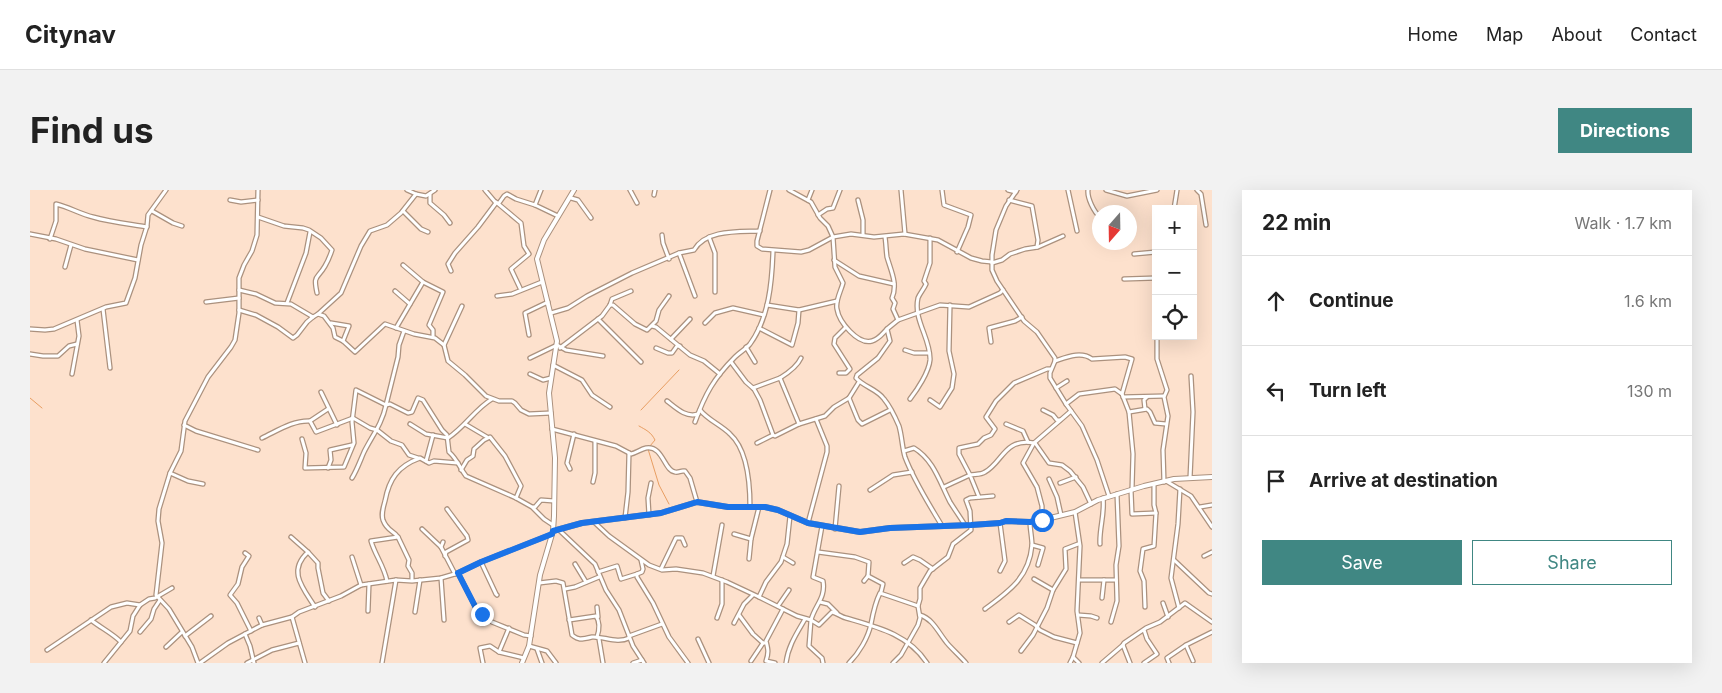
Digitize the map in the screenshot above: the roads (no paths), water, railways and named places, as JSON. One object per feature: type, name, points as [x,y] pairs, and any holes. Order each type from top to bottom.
[{"type":"street","points":[[30,329],[49,330],[103,309],[124,304],[127,301],[135,278],[147,228],[148,214],[166,190]]},
{"type":"street","points":[[258,190],[256,239],[244,265],[239,282],[239,309],[233,344],[208,377],[184,425],[181,451],[170,473],[158,518],[162,543],[156,591],[192,647],[199,663],[217,649],[262,625],[292,617],[299,612],[342,596],[361,585],[396,580],[412,581],[441,578],[457,574],[481,562],[559,530],[593,521],[649,515],[697,502],[728,507],[760,506],[778,510],[808,523],[860,532],[890,528],[971,525],[1006,521],[1030,522],[1075,512],[1103,498],[1174,479],[1212,477]]},
{"type":"street","points":[[407,190],[426,196],[435,190]]},
{"type":"street","points":[[485,190],[521,223],[524,246],[529,254],[511,269],[520,288]]},
{"type":"street","points":[[535,205],[541,190]]},
{"type":"street","points":[[522,663],[529,646],[539,583],[554,525],[555,458],[549,393],[559,347],[537,264],[538,254],[544,240],[571,198],[574,190]]},
{"type":"street","points":[[630,190],[637,203]]},
{"type":"street","points":[[770,190],[757,246],[762,249],[798,252],[806,251],[833,237],[851,234],[874,237],[905,234],[930,238],[977,260],[992,262],[1002,260],[1010,254],[1037,247],[1063,236]]},
{"type":"street","points":[[788,190],[808,200],[828,226],[833,237],[835,267],[843,282],[837,300],[837,311],[845,328],[865,342],[878,339],[898,320],[919,312],[940,305],[970,307],[1000,294],[1004,290]]},
{"type":"street","points":[[808,200],[812,190]]},
{"type":"street","points":[[818,215],[827,209],[833,208],[840,190]]},
{"type":"street","points":[[901,190],[905,234]]},
{"type":"street","points":[[942,190],[944,206],[972,217],[957,252]]},
{"type":"street","points":[[1008,190],[1017,191]]},
{"type":"street","points":[[1068,190],[1070,207],[1077,231]]},
{"type":"street","points":[[1088,190],[1087,193],[1092,205]]},
{"type":"street","points":[[1106,190],[1127,196],[1157,190]]},
{"type":"street","points":[[1175,205],[1177,190]]},
{"type":"street","points":[[1197,190],[1201,192],[1206,225]]},
{"type":"street","points":[[1017,191],[1009,200],[996,230],[992,270],[997,281],[1022,317],[1043,339],[1055,358],[1050,378],[1086,433],[1109,496]]},
{"type":"street","points":[[239,309],[256,315],[278,327],[292,338],[307,322],[342,294],[370,231],[386,226],[403,211],[416,194]]},
{"type":"street","points":[[430,194],[430,203],[450,223]]},
{"type":"street","points":[[451,271],[448,264],[455,253],[504,196],[508,194],[558,216]]},
{"type":"street","points":[[571,198],[578,200],[590,218]]},
{"type":"street","points":[[230,200],[241,202],[258,200]]},
{"type":"street","points":[[858,200],[863,220],[863,236]]},
{"type":"street","points":[[1009,200],[1032,206],[1038,240],[1037,247]]},
{"type":"street","points":[[50,238],[56,221],[56,204],[75,212],[101,219],[147,228]]},
{"type":"street","points":[[152,211],[182,226]]},
{"type":"street","points":[[403,211],[421,229],[428,232]]},
{"type":"street","points":[[258,217],[284,226],[303,228],[321,238],[332,250],[324,268],[316,276],[317,293]]},
{"type":"street","points":[[287,303],[306,254],[310,232]]},
{"type":"street","points":[[551,313],[568,308],[622,278],[679,254],[694,250],[698,243],[709,237],[736,232],[760,232]]},
{"type":"street","points":[[30,234],[138,260]]},
{"type":"street","points":[[662,235],[669,258]]},
{"type":"street","points":[[709,237],[715,253],[715,292]]},
{"type":"street","points":[[885,237],[888,259],[894,278],[895,291],[892,298],[895,304],[893,309],[898,320]]},
{"type":"street","points":[[910,399],[919,386],[928,365],[929,353],[920,325],[918,298],[926,284],[924,280],[930,263],[930,238]]},
{"type":"street","points":[[65,267],[72,244]]},
{"type":"street","points":[[695,422],[703,399],[720,374],[746,347],[759,328],[767,305],[774,250]]},
{"type":"street","points":[[1134,254],[1152,252]]},
{"type":"street","points":[[679,254],[695,296]]},
{"type":"street","points":[[834,260],[859,276],[894,284]]},
{"type":"street","points":[[403,265],[422,282],[442,291],[443,294],[429,324],[433,330],[433,336]]},
{"type":"street","points":[[1124,279],[1152,278]]},
{"type":"street","points":[[239,282],[245,291]]},
{"type":"street","points":[[396,328],[422,282]]},
{"type":"street","points":[[497,296],[512,294],[542,282]]},
{"type":"street","points":[[239,290],[256,294],[274,303],[287,303],[314,317]]},
{"type":"street","points":[[395,291],[410,304]]},
{"type":"street","points":[[530,358],[559,347],[598,319],[615,297],[630,291]]},
{"type":"street","points":[[610,305],[635,324],[648,330],[669,296]]},
{"type":"street","points":[[206,302],[213,303],[220,300],[238,298]]},
{"type":"street","points":[[767,305],[799,310],[837,300]]},
{"type":"street","points":[[528,335],[526,313],[548,302]]},
{"type":"street","points":[[930,400],[940,407],[952,388],[954,374],[950,351],[950,305]]},
{"type":"street","points":[[444,345],[462,306]]},
{"type":"street","points":[[705,323],[714,314],[733,308],[764,315]]},
{"type":"street","points":[[103,309],[110,368]]},
{"type":"street","points":[[759,328],[792,345],[798,323],[799,310]]},
{"type":"street","points":[[318,314],[326,317],[331,323],[335,336],[355,352],[383,325],[389,325],[421,336],[433,336],[444,345],[448,361],[465,374],[484,395],[492,399],[514,402],[520,410],[529,414],[551,413]]},
{"type":"street","points":[[991,342],[989,328],[1018,320],[1022,317]]},
{"type":"street","points":[[598,319],[641,362]]},
{"type":"street","points":[[671,340],[690,319]]},
{"type":"street","points":[[72,374],[79,336],[77,320]]},
{"type":"street","points":[[331,323],[349,326],[342,341]]},
{"type":"street","points":[[652,326],[656,327],[690,355],[704,361],[720,374]]},
{"type":"street","points":[[839,373],[846,373],[850,369],[834,344],[835,338],[845,328]]},
{"type":"street","points":[[887,329],[889,343],[878,358],[857,374],[856,378],[881,395],[890,410],[898,425],[904,451],[912,472],[942,526]]},
{"type":"street","points":[[352,478],[384,415],[398,358],[399,345],[404,331]]},
{"type":"street","points":[[1157,340],[1157,359],[1167,390],[1165,396],[1168,416],[1163,450],[1165,482]]},
{"type":"street","points":[[30,354],[58,356],[69,346],[77,344]]},
{"type":"street","points":[[656,348],[672,353],[677,346],[680,346]]},
{"type":"street","points":[[559,347],[603,356]]},
{"type":"street","points":[[746,347],[755,362]]},
{"type":"street","points":[[905,350],[914,353],[929,353]]},
{"type":"street","points":[[1055,361],[1078,355],[1092,359],[1125,357],[1132,360],[1123,396]]},
{"type":"street","points":[[752,388],[780,378],[799,363],[801,358]]},
{"type":"street","points":[[731,362],[762,404],[773,435]]},
{"type":"street","points":[[554,366],[582,380],[592,395],[610,407]]},
{"type":"street","points":[[979,497],[959,454],[959,448],[978,444],[992,433],[995,429],[986,416],[996,401],[1011,385],[1047,369],[1052,369]]},
{"type":"street","points":[[530,374],[543,380],[551,378]]},
{"type":"street","points":[[1190,478],[1193,412],[1191,376]]},
{"type":"street","points":[[780,378],[799,424]]},
{"type":"street","points":[[1056,388],[1067,381]]},
{"type":"street","points":[[756,443],[773,435],[777,436],[799,424],[825,416],[834,407],[849,398],[860,382]]},
{"type":"street","points":[[1066,404],[1081,394],[1112,389],[1118,390],[1123,396],[1129,412],[1134,454],[1131,490],[1132,514],[1156,513]]},
{"type":"street","points":[[302,439],[306,453],[305,468],[344,467],[353,444],[352,418],[356,390],[386,405],[390,404],[408,413],[412,412],[418,398],[424,400],[448,438],[448,450],[461,470],[469,478],[516,498],[532,507],[544,520],[554,525]]},
{"type":"street","points":[[321,392],[337,425]]},
{"type":"street","points":[[1123,396],[1165,396]]},
{"type":"street","points":[[1145,409],[1144,400],[1147,396]]},
{"type":"street","points":[[849,398],[858,420],[862,424],[890,410]]},
{"type":"street","points":[[410,424],[423,433],[448,438],[459,432],[477,410],[492,399]]},
{"type":"street","points":[[667,401],[682,412],[692,415],[698,414]]},
{"type":"street","points":[[262,438],[289,425],[309,421],[328,409]]},
{"type":"street","points":[[700,409],[723,430],[732,435],[739,444],[746,462],[750,507]]},
{"type":"street","points":[[1043,410],[1057,420],[1061,420]]},
{"type":"street","points":[[1129,412],[1149,410],[1155,423],[1166,424]]},
{"type":"street","points":[[1042,520],[1042,506],[1037,487],[1023,463],[1034,444],[1071,411]]},
{"type":"street","points":[[309,421],[316,432],[352,418]]},
{"type":"street","points":[[352,418],[370,428],[378,430],[391,441],[402,445],[410,455],[429,463],[434,461],[458,463]]},
{"type":"street","points":[[808,523],[827,452],[827,446],[816,420]]},
{"type":"street","points":[[466,424],[492,438],[496,443],[516,474],[521,488],[516,498]]},
{"type":"street","points":[[1006,424],[1023,431],[1028,442]]},
{"type":"street","points":[[184,425],[258,450]]},
{"type":"street","points":[[552,429],[620,447],[633,454],[649,448],[661,454],[674,472],[685,471],[690,478],[697,502]]},
{"type":"street","points":[[570,469],[567,464],[574,434]]},
{"type":"street","points":[[426,461],[432,436]]},
{"type":"street","points":[[461,470],[472,456],[474,449],[487,437]]},
{"type":"street","points":[[593,482],[596,441]]},
{"type":"street","points":[[944,487],[970,475],[985,473],[1007,448],[1028,442],[1034,444],[1049,463],[1062,465],[1076,477],[1091,504]]},
{"type":"street","points":[[328,468],[331,460],[330,450],[353,444]]},
{"type":"street","points":[[904,451],[914,448],[930,461],[950,501],[965,525]]},
{"type":"street","points":[[624,518],[628,492],[629,453]]},
{"type":"street","points":[[412,581],[408,560],[398,537],[388,529],[382,512],[387,488],[398,471],[409,462],[418,458]]},
{"type":"street","points":[[870,490],[894,475],[912,472]]},
{"type":"street","points":[[170,473],[188,481],[204,484]]},
{"type":"street","points":[[1060,484],[1076,477]]},
{"type":"street","points":[[1049,479],[1057,497],[1061,515]]},
{"type":"street","points":[[1165,482],[1180,488],[1191,496],[1212,527]]},
{"type":"street","points":[[649,515],[648,498],[651,483]]},
{"type":"street","points":[[1145,608],[1144,581],[1140,571],[1144,548],[1154,546],[1156,513],[1154,506],[1154,484]]},
{"type":"street","points":[[835,529],[839,486]]},
{"type":"street","points":[[1179,608],[1171,578],[1180,488]]},
{"type":"street","points":[[1111,622],[1118,601],[1116,565],[1119,546],[1116,494]]},
{"type":"street","points":[[893,663],[901,655],[918,625],[920,588],[929,573],[948,557],[953,544],[970,531],[969,508],[966,500],[993,496]]},
{"type":"street","points":[[1100,544],[1104,508],[1103,498]]},
{"type":"street","points":[[532,507],[535,507],[541,500],[554,501]]},
{"type":"street","points":[[1200,507],[1212,505]]},
{"type":"street","points":[[749,559],[751,539],[760,506]]},
{"type":"street","points":[[445,556],[446,552],[468,540],[447,510]]},
{"type":"street","points":[[1070,663],[1080,633],[1077,611],[1080,580],[1075,512]]},
{"type":"street","points":[[759,597],[766,582],[780,565],[787,544],[790,516]]},
{"type":"street","points":[[593,521],[609,536],[650,565],[661,570],[676,569],[713,576],[819,625],[830,613],[871,626],[877,626],[892,632],[914,647],[927,663]]},
{"type":"street","points":[[985,609],[1022,577],[1026,570],[1032,545],[1030,522]]},
{"type":"street","points":[[1000,523],[1005,560],[1000,571]]},
{"type":"street","points":[[713,576],[722,525]]},
{"type":"street","points":[[822,526],[812,576],[823,581],[824,590],[811,620],[809,646],[822,658],[823,663]]},
{"type":"street","points":[[422,529],[441,547],[478,612],[482,614]]},
{"type":"street","points":[[559,530],[592,562],[598,572],[599,577],[619,610],[633,646],[643,661],[633,663]]},
{"type":"street","points":[[734,534],[751,539]]},
{"type":"street","points":[[291,537],[318,563],[323,593],[328,601]]},
{"type":"street","points":[[387,581],[371,541],[398,537]]},
{"type":"street","points":[[661,570],[676,538],[682,538],[685,545]]},
{"type":"street","points":[[441,547],[443,542]]},
{"type":"street","points":[[1021,652],[1037,627],[1066,569],[1065,549],[1078,544]]},
{"type":"street","points":[[1032,545],[1043,548],[1038,565]]},
{"type":"street","points":[[308,552],[303,556],[298,565],[296,574],[315,606]]},
{"type":"street","points":[[818,552],[855,557],[869,562],[868,576],[864,581]]},
{"type":"street","points":[[1204,556],[1212,552]]},
{"type":"street","points":[[245,553],[250,556],[242,567],[238,584],[230,595],[237,603],[251,631]]},
{"type":"street","points":[[783,557],[793,563]]},
{"type":"street","points":[[904,563],[913,557],[933,569]]},
{"type":"street","points":[[352,558],[361,585]]},
{"type":"street","points":[[598,572],[617,566],[621,579],[642,572],[644,569],[641,559]]},
{"type":"street","points":[[1174,560],[1209,594],[1212,594]]},
{"type":"street","points":[[481,562],[497,595]]},
{"type":"street","points":[[575,564],[586,582]]},
{"type":"street","points":[[637,574],[674,645],[688,663]]},
{"type":"street","points":[[849,663],[859,652],[871,626],[872,616],[883,584],[868,576]]},
{"type":"street","points":[[565,589],[599,577]]},
{"type":"street","points":[[441,578],[444,620]]},
{"type":"street","points":[[1034,579],[1054,590]]},
{"type":"street","points":[[382,663],[396,580]]},
{"type":"street","points":[[415,612],[420,580]]},
{"type":"street","points":[[717,618],[722,604],[722,580]]},
{"type":"street","points":[[1080,580],[1116,580]]},
{"type":"street","points":[[1102,598],[1104,580]]},
{"type":"street","points":[[539,583],[560,581],[565,589],[569,620],[574,637],[625,640],[662,624]]},
{"type":"street","points":[[368,611],[369,584]]},
{"type":"street","points":[[140,632],[151,619],[159,598],[172,588]]},
{"type":"street","points":[[778,606],[790,590]]},
{"type":"street","points":[[881,592],[900,601],[918,606]]},
{"type":"street","points":[[734,623],[744,604],[753,595]]},
{"type":"street","points":[[104,663],[130,631],[133,616],[140,605],[149,599],[159,598]]},
{"type":"street","points":[[820,602],[828,604],[837,614]]},
{"type":"street","points":[[1163,602],[1168,616]]},
{"type":"street","points":[[47,650],[111,607],[128,603],[140,605]]},
{"type":"street","points":[[1102,663],[1126,641],[1168,616],[1185,603],[1212,622]]},
{"type":"street","points":[[597,607],[598,638],[603,663]]},
{"type":"street","points":[[751,661],[764,643],[783,609]]},
{"type":"street","points":[[569,620],[592,615],[598,618]]},
{"type":"street","points":[[739,615],[753,634],[768,646],[769,654],[766,662],[775,663]]},
{"type":"street","points":[[919,615],[926,617],[934,625],[947,643],[966,663]]},
{"type":"street","points":[[185,636],[211,616]]},
{"type":"street","points":[[1009,622],[1019,616],[1054,637],[1077,643]]},
{"type":"street","points":[[1078,616],[1097,618]]},
{"type":"street","points":[[292,617],[305,663]]},
{"type":"street","points":[[259,618],[262,625]]},
{"type":"street","points":[[786,663],[790,645],[805,619]]},
{"type":"street","points":[[91,620],[105,631],[114,635],[121,642]]},
{"type":"street","points":[[492,622],[531,636]]},
{"type":"street","points":[[499,652],[509,628]]},
{"type":"street","points":[[1144,630],[1147,639],[1157,654],[1144,663]]},
{"type":"street","points":[[166,647],[182,632]]},
{"type":"street","points":[[1168,663],[1167,658],[1186,645],[1212,632]]},
{"type":"street","points":[[245,634],[253,661]]},
{"type":"street","points":[[698,639],[708,662],[702,663]]},
{"type":"street","points":[[247,663],[272,650],[299,643]]},
{"type":"street","points":[[1123,645],[1130,663]]},
{"type":"street","points":[[1186,645],[1193,661]]},
{"type":"street","points":[[483,663],[480,648],[490,646],[499,652],[525,658]]},
{"type":"street","points":[[529,646],[548,650],[556,663]]},
{"type":"street","points":[[538,649],[542,663]]},
{"type":"street","points":[[1072,657],[1079,663]]},
{"type":"waterway","points":[[641,410],[679,370]]},
{"type":"waterway","points":[[30,398],[42,408]]},
{"type":"waterway","points":[[639,426],[650,433],[655,440],[650,446]]},
{"type":"waterway","points":[[648,449],[659,485],[669,504]]}]
